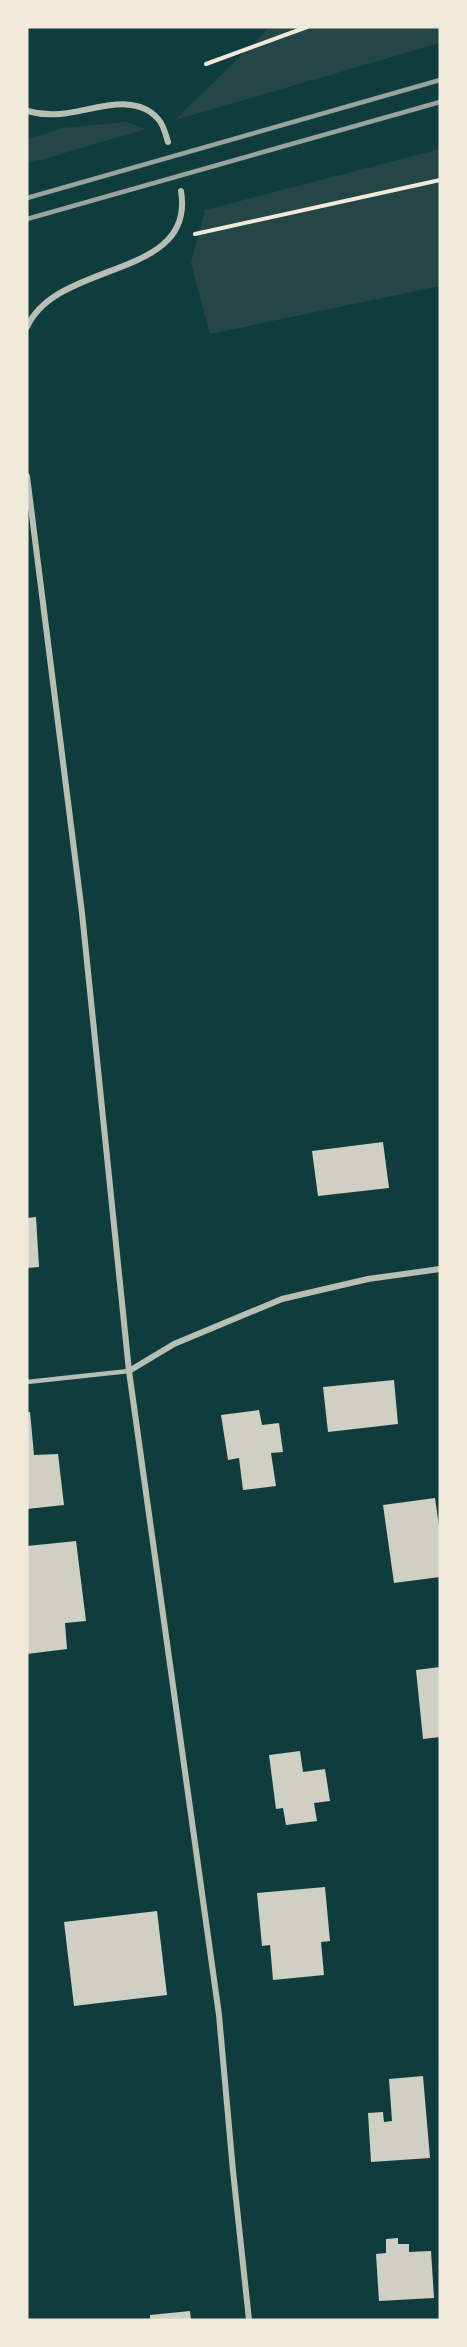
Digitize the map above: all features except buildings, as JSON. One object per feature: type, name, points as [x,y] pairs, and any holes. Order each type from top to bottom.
[{"type":"street","points":[[27,111],[40,114],[61,114],[125,104],[140,108],[160,121],[168,142]]},
{"type":"street","points":[[27,327],[33,313],[69,287],[154,254],[170,240],[183,213],[181,191]]},
{"type":"street","points":[[27,476],[82,913],[129,1371],[219,2015],[249,2320]]},
{"type":"street","points":[[129,1371],[174,1344],[282,1299],[368,1279],[440,1269]]},
{"type":"lane","points":[[27,1382],[129,1371]]},
{"type":"path","points":[[206,64],[307,27]]},
{"type":"path","points":[[170,240],[440,180]]},
{"type":"shaded area","points":[[270,27],[440,27],[440,43],[175,120]]},
{"type":"shaded area","points":[[127,122],[146,129],[27,164],[27,140],[62,128]]},
{"type":"shaded area","points":[[440,149],[440,286],[210,334],[191,263],[205,210]]},
{"type":"railway","points":[[27,198],[440,80]]},
{"type":"railway","points":[[27,219],[440,102]]}]
